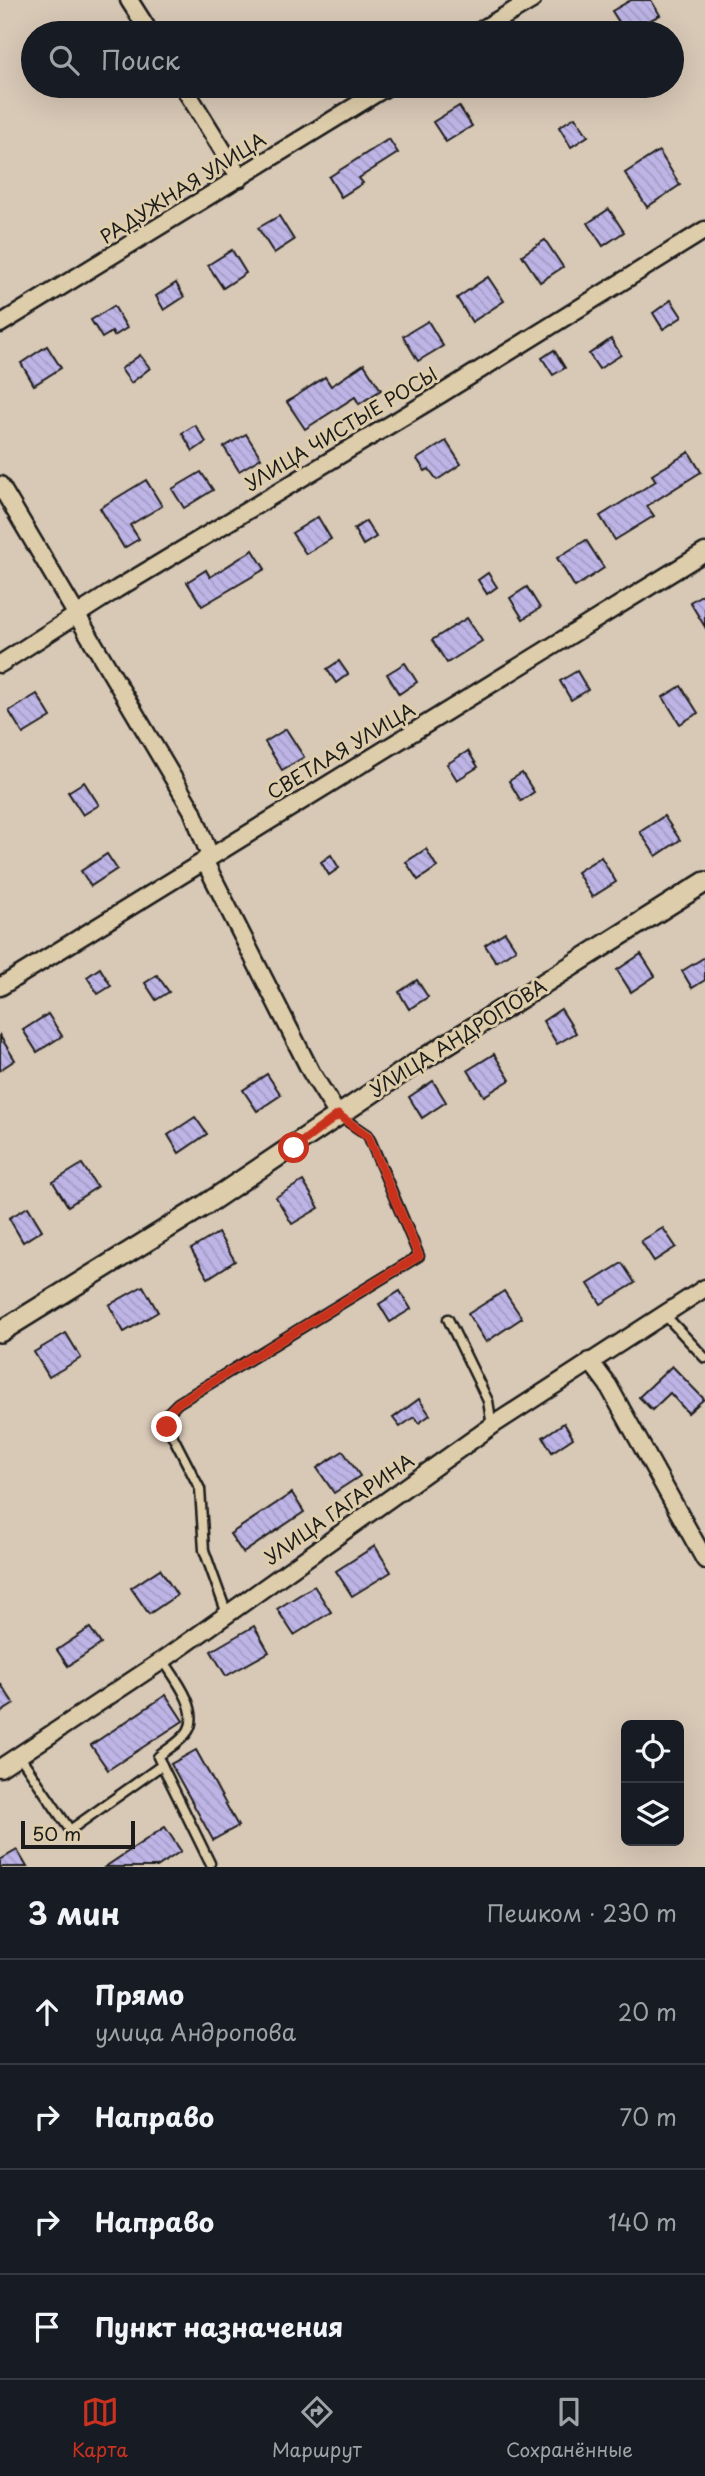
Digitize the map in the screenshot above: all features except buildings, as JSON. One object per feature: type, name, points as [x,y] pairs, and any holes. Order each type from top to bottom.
[{"type":"street","points":[[129,0],[142,21]]},
{"type":"street","points":[[496,21],[532,0]]},
{"type":"street","points":[[190,98],[240,178]]},
{"type":"street","name":"РАДУЖНАЯ УЛИЦА","points":[[0,324],[369,98]]},
{"type":"street","name":"УЛИЦА ЧИСТЫЕ РОСЫ","points":[[0,664],[705,230]]},
{"type":"street","points":[[0,485],[192,810],[207,858],[311,1072],[338,1115]]},
{"type":"street","name":"СВЕТЛАЯ УЛИЦА","points":[[0,987],[705,552]]},
{"type":"street","name":"УЛИЦА АНДРОПОВА","points":[[0,1332],[205,1205],[294,1148],[338,1115],[705,882]]},
{"type":"street","name":"УЛИЦА ГАГАРИНА","points":[[0,1768],[163,1660],[492,1426],[705,1288]]},
{"type":"street","points":[[590,1361],[608,1385],[705,1560]]},
{"type":"lane","points":[[227,1614],[204,1549],[200,1489],[167,1427],[166,1415],[178,1403],[419,1256],[368,1136],[338,1115]]},
{"type":"lane","points":[[664,1314],[705,1358]]},
{"type":"lane","points":[[448,1319],[488,1401],[492,1426]]},
{"type":"lane","points":[[163,1660],[183,1693],[192,1718],[188,1731],[158,1757],[210,1863]]},
{"type":"lane","points":[[19,1755],[70,1830],[162,1765]]},
{"type":"route","points":[[167,1427],[166,1415],[178,1403],[419,1256],[368,1136],[338,1115],[294,1148]]}]
